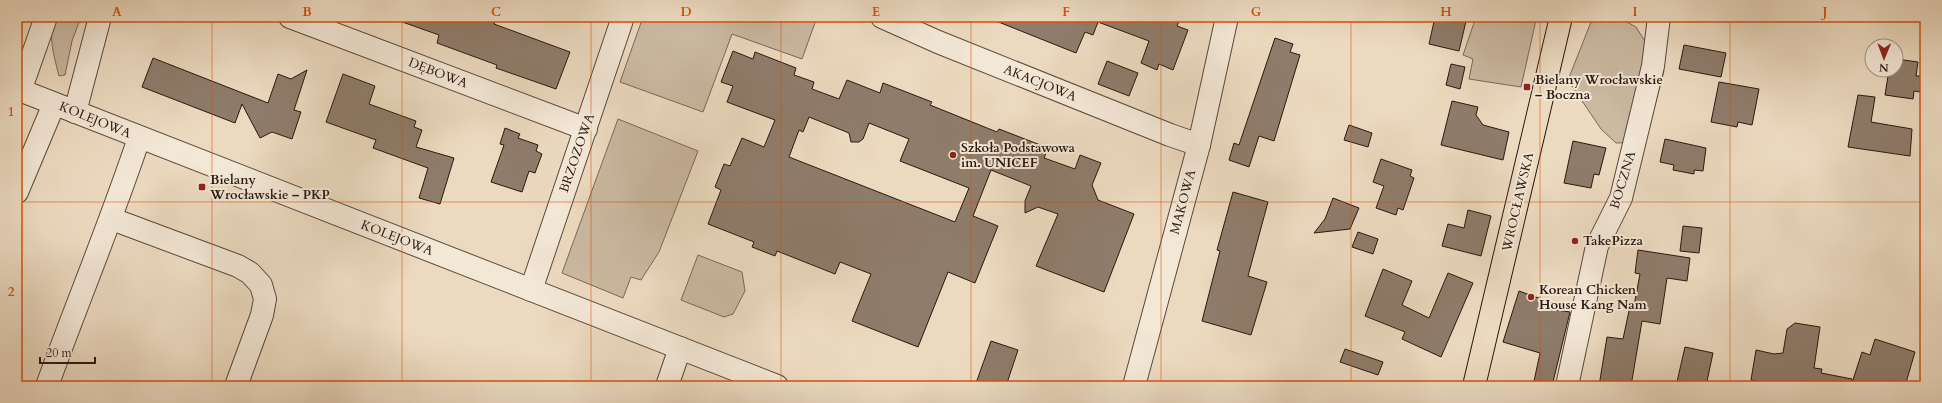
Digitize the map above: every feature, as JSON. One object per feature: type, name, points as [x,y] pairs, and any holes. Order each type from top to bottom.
[{"type":"main road","name":"WROCŁAWSKA","points":[[1474,386],[1561,17]]},
{"type":"street","points":[[18,90],[46,17]]},
{"type":"street","points":[[76,112],[100,17]]},
{"type":"street","name":"DĘBOWA","points":[[290,17],[586,129]]},
{"type":"street","name":"BRZOZOWA","points":[[531,290],[623,17]]},
{"type":"street","name":"AKACJOWA","points":[[882,17],[953,48],[1162,132],[1199,145]]},
{"type":"street","name":"MAKOWA","points":[[1134,386],[1199,145],[1226,17]]},
{"type":"street","name":"BOCZNA","points":[[1567,386],[1597,246],[1621,198],[1653,66],[1659,17]]},
{"type":"street","name":"KOLEJOWA","points":[[18,90],[777,386]]},
{"type":"street","points":[[17,192],[54,104]]},
{"type":"street","points":[[47,386],[78,301],[112,219],[139,138]]},
{"type":"street","points":[[112,219],[238,266],[250,273],[260,285],[265,300],[262,315],[236,386]]},
{"type":"street","points":[[667,386],[680,348]]},
{"type":"shaded area","points":[[54,17],[81,17],[72,41],[65,75],[59,76],[52,39],[52,24]]},
{"type":"shaded area","points":[[643,17],[817,17],[802,59],[732,34],[703,112],[620,82]]},
{"type":"shaded area","points":[[1476,17],[1521,17],[1536,20],[1521,87],[1469,79],[1473,59],[1463,55]]},
{"type":"shaded area","points":[[1593,17],[1618,17],[1636,27],[1664,71],[1645,142],[1616,143],[1601,129],[1568,80]]},
{"type":"shaded area","points":[[618,119],[698,151],[659,252],[641,280],[631,277],[623,298],[562,273]]},
{"type":"shaded area","points":[[698,255],[742,272],[745,291],[733,314],[724,317],[681,300]]},
{"type":"building","points":[[395,17],[497,17],[494,24],[570,52],[556,89],[496,68],[497,65],[437,43],[439,35],[394,19]]},
{"type":"building","points":[[986,17],[1181,17],[1177,26],[1188,30],[1173,70],[1159,64],[1157,70],[1141,63],[1149,41],[1098,22],[1093,35],[1085,32],[1076,53]]},
{"type":"building","points":[[1435,17],[1467,17],[1459,51],[1429,44]]},
{"type":"building","points":[[1275,38],[1293,44],[1290,52],[1300,55],[1274,141],[1259,136],[1249,167],[1229,160],[1234,143],[1239,145]]},
{"type":"building","points":[[1684,45],[1726,53],[1721,77],[1679,69]]},
{"type":"building","points":[[733,51],[753,59],[755,52],[796,68],[794,75],[814,82],[812,89],[839,99],[847,80],[880,93],[883,83],[932,102],[930,105],[997,132],[999,129],[1048,148],[1044,158],[1075,169],[1080,155],[1101,163],[1092,185],[1098,200],[1134,214],[1104,292],[1036,266],[1058,214],[1038,207],[1025,213],[1025,201],[1031,186],[991,170],[973,216],[998,226],[975,283],[948,272],[918,347],[852,321],[871,274],[840,262],[835,274],[777,251],[775,256],[752,247],[754,242],[708,224],[721,190],[715,187],[724,164],[730,166],[742,138],[764,147],[775,120],[727,102],[733,86],[721,82]],"holes":[[[809,117],[849,133],[851,142],[859,142],[863,139],[869,123],[909,139],[900,161],[969,188],[955,222],[789,157],[799,130],[803,132]]]},
{"type":"building","points":[[153,58],[268,103],[278,74],[291,79],[307,70],[294,110],[301,112],[292,139],[272,132],[260,138],[242,104],[235,123],[142,87]]},
{"type":"building","points":[[1904,60],[1918,62],[1916,76],[1922,76],[1920,92],[1914,91],[1913,99],[1885,95],[1888,78],[1904,78]]},
{"type":"building","points":[[1107,61],[1138,73],[1129,96],[1098,84]]},
{"type":"building","points":[[1451,64],[1465,67],[1460,89],[1446,85]]},
{"type":"building","points":[[343,74],[375,86],[369,104],[416,121],[414,127],[422,130],[416,147],[454,158],[440,204],[419,198],[428,168],[373,148],[376,140],[326,122]]},
{"type":"building","points":[[1719,82],[1759,89],[1752,125],[1738,122],[1737,127],[1711,122]]},
{"type":"building","points":[[1858,95],[1875,97],[1871,122],[1912,129],[1910,156],[1848,147]]},
{"type":"building","points":[[1452,101],[1478,107],[1476,115],[1483,125],[1509,132],[1503,160],[1441,145]]},
{"type":"building","points":[[1349,125],[1372,133],[1368,147],[1344,140]]},
{"type":"building","points":[[505,128],[520,134],[518,138],[538,145],[536,151],[542,154],[535,173],[529,171],[522,192],[491,182],[504,145],[500,144]]},
{"type":"building","points":[[1665,139],[1706,148],[1703,171],[1694,170],[1694,174],[1673,170],[1674,165],[1660,162]]},
{"type":"building","points":[[1573,141],[1606,148],[1599,175],[1594,174],[1591,188],[1564,183]]},
{"type":"building","points":[[1381,159],[1412,170],[1410,176],[1414,178],[1403,210],[1398,208],[1396,215],[1376,208],[1384,186],[1373,182]]},
{"type":"building","points":[[1233,192],[1268,202],[1248,276],[1267,282],[1251,335],[1202,321],[1220,251],[1217,250]]},
{"type":"building","points":[[1333,198],[1359,208],[1350,229],[1314,233],[1325,219]]},
{"type":"building","points":[[1468,210],[1491,216],[1481,256],[1442,246],[1448,224],[1464,228]]},
{"type":"building","points":[[1683,226],[1702,228],[1699,253],[1680,251]]},
{"type":"building","points":[[1358,232],[1378,239],[1373,254],[1352,247]]},
{"type":"building","points":[[1638,250],[1690,258],[1687,281],[1667,278],[1660,324],[1642,321],[1631,386],[1599,386],[1607,337],[1623,339],[1630,306],[1634,306],[1640,274],[1635,273]]},
{"type":"building","points":[[1383,269],[1412,281],[1402,305],[1429,318],[1448,273],[1473,283],[1441,357],[1402,339],[1405,332],[1365,316]]},
{"type":"building","points":[[1519,291],[1558,305],[1557,310],[1570,312],[1552,386],[1533,386],[1540,353],[1503,342]]},
{"type":"building","points":[[1795,323],[1820,327],[1814,368],[1822,369],[1821,373],[1852,379],[1852,383],[1862,352],[1870,355],[1875,339],[1915,352],[1905,386],[1778,386],[1751,380],[1756,350],[1774,354],[1783,353],[1787,329]]},
{"type":"building","points":[[991,341],[1018,350],[1006,386],[975,386]]},
{"type":"building","points":[[1685,347],[1713,353],[1706,386],[1676,386]]},
{"type":"building","points":[[1345,349],[1383,362],[1378,375],[1340,362]]},
{"type":"place","name":"Bielany Wrocławskie – Boczna","points":[[1527,87]]},
{"type":"place","name":"Szkoła Podstawowa im. UNICEF","points":[[953,155]]},
{"type":"place","name":"Bielany Wrocławskie – PKP","points":[[202,187]]},
{"type":"place","name":"TakePizza","points":[[1575,241]]},
{"type":"place","name":"Korean Chicken House Kang Nam","points":[[1531,297]]}]
